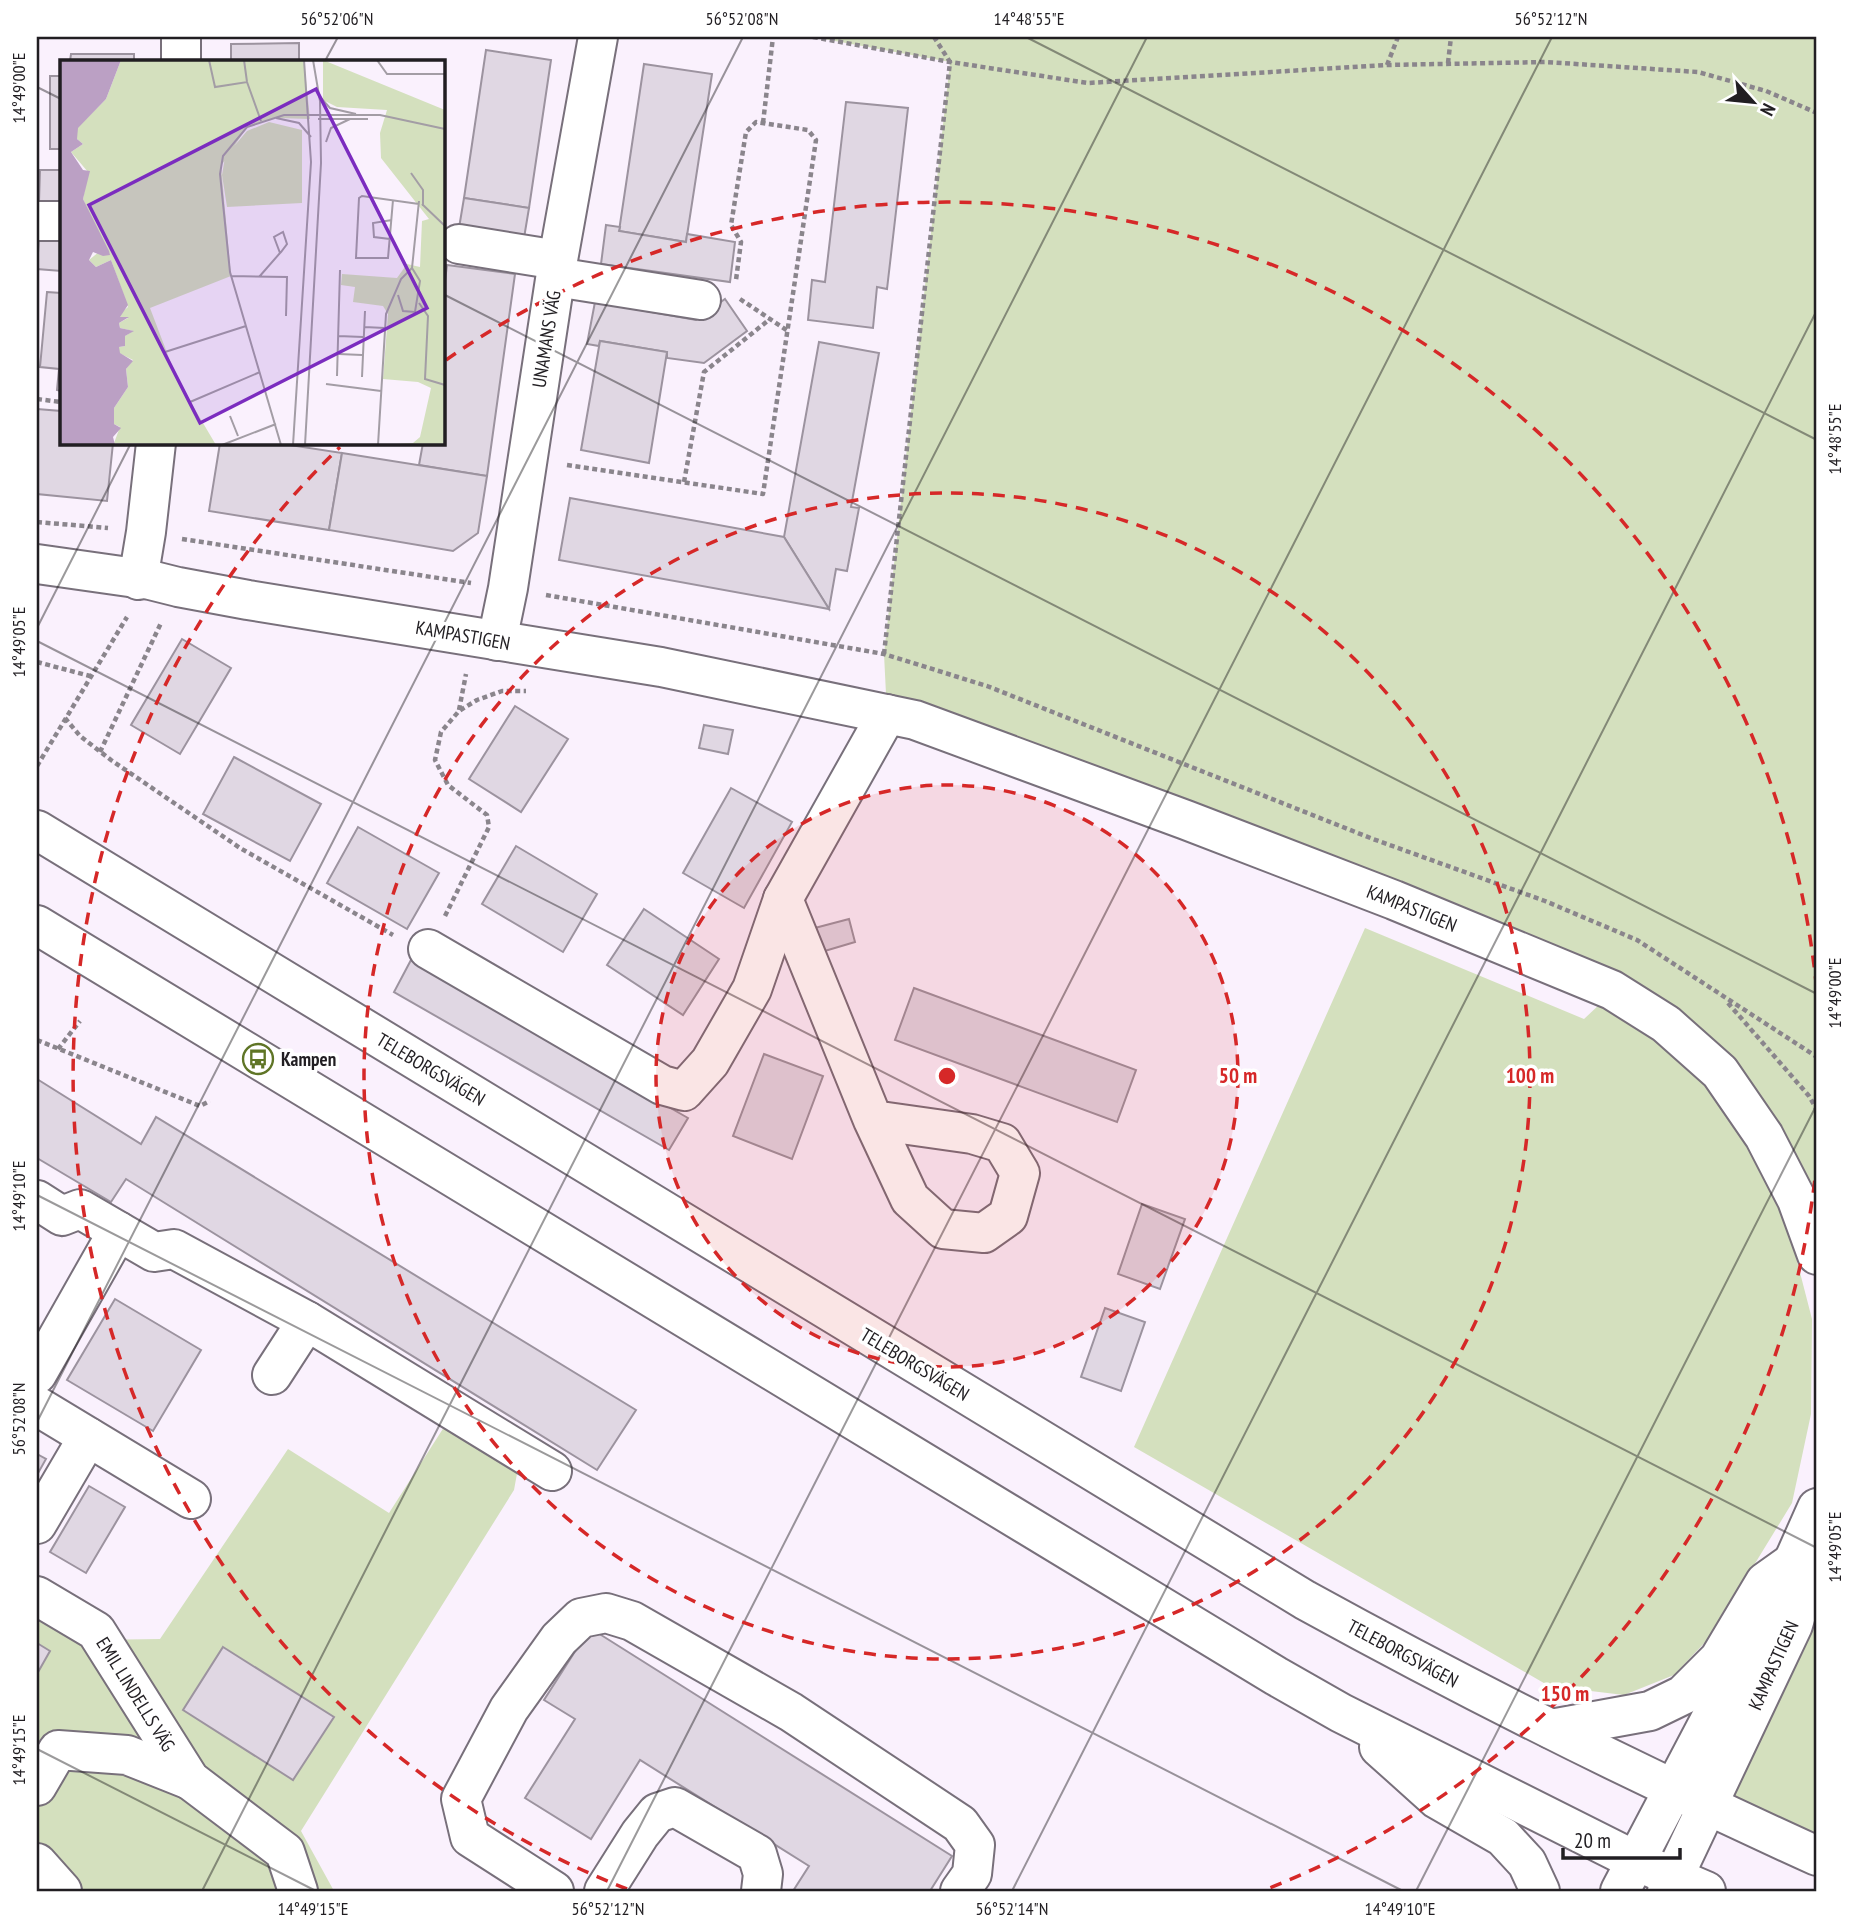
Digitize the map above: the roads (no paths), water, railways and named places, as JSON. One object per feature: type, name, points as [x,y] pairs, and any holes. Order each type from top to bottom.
[{"type":"main road","points":[[181,37],[181,60]]},
{"type":"main road","name":"UNAMANS VÄG","points":[[497,641],[508,588],[557,268],[598,37]]},
{"type":"main road","points":[[37,221],[60,221]]},
{"type":"main road","points":[[458,244],[557,268],[717,298]]},
{"type":"main road","points":[[155,582],[146,532],[156,444]]},
{"type":"main road","name":"KAMPASTIGEN","points":[[37,564],[661,667],[915,720],[1394,900],[1612,990],[1667,1024],[1720,1072],[1764,1136],[1797,1200],[1817,1255]]},
{"type":"main road","points":[[428,949],[662,1085],[684,1091],[710,1062],[752,989],[783,899],[887,714]]},
{"type":"main road","name":"TELEBORGSVÄGEN","points":[[37,830],[1305,1600],[1379,1641],[1672,1790],[1817,1856]]},
{"type":"main road","points":[[783,899],[873,1120]]},
{"type":"main road","points":[[37,925],[1341,1713],[1628,1876],[1682,1887]]},
{"type":"main road","points":[[37,1200],[62,1216],[80,1209],[154,1252],[174,1249],[307,1321],[552,1471]]},
{"type":"main road","points":[[37,1374],[118,1231]]},
{"type":"main road","points":[[272,1375],[307,1321]]},
{"type":"main road","points":[[37,1406],[191,1499]]},
{"type":"main road","points":[[37,1524],[88,1437]]},
{"type":"main road","name":"KAMPASTIGEN","points":[[1628,1876],[1793,1562],[1816,1512]]},
{"type":"main road","name":"KAMPASTIGEN","points":[[1682,1887],[1709,1806],[1793,1625],[1810,1571],[1816,1512]]},
{"type":"main road","points":[[1551,1729],[1650,1711],[1683,1695],[1719,1659],[1765,1582],[1793,1562]]},
{"type":"main road","name":"EMIL LINDELLS VÄG","points":[[37,1596],[96,1631],[190,1780]]},
{"type":"main road","points":[[554,1891],[470,1837],[461,1799],[509,1709],[559,1639],[581,1618],[606,1613],[632,1621],[791,1712],[960,1824],[975,1845],[972,1874],[960,1891]]},
{"type":"main road","points":[[1341,1713],[1437,1799],[1503,1837],[1527,1863],[1540,1891]]},
{"type":"main road","name":"EMIL LINDELLS VÄG","points":[[37,1786],[58,1751],[127,1755],[190,1780],[285,1852],[298,1891]]},
{"type":"main road","points":[[604,1891],[640,1833],[657,1813],[675,1807],[757,1854],[763,1874],[761,1891]]},
{"type":"place","name":"Kampen","points":[[258,1059]]}]
